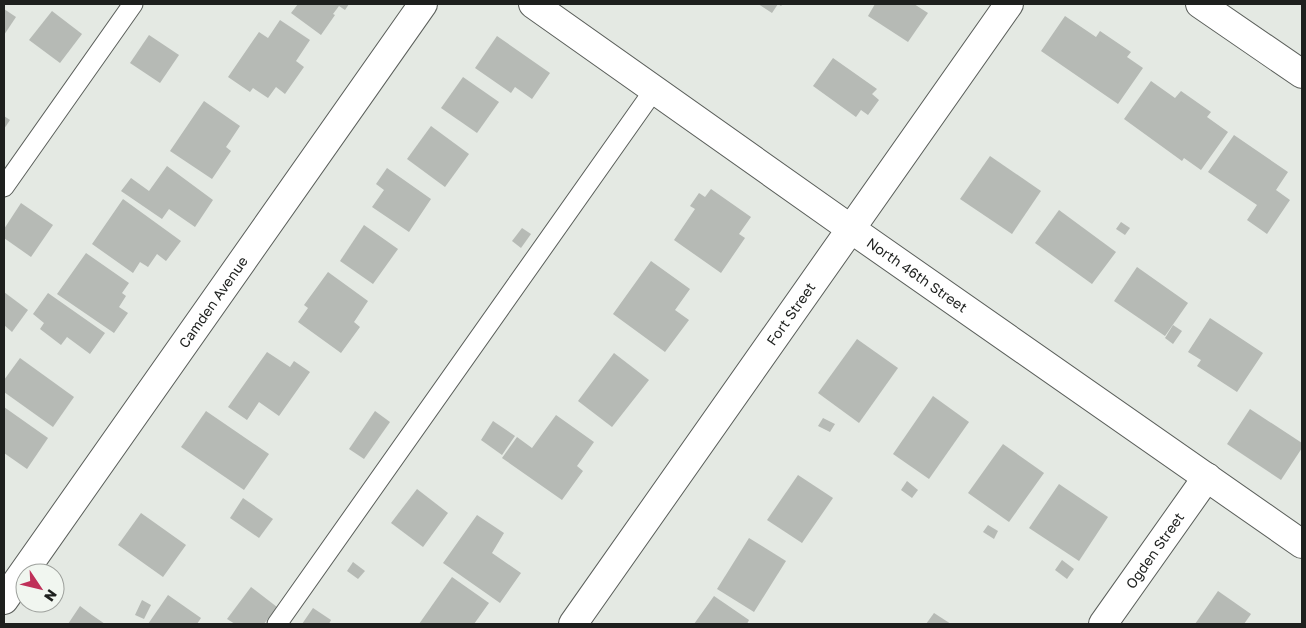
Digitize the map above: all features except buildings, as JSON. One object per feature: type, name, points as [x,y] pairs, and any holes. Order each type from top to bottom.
[{"type":"street","name":"Camden Avenue","points":[[4,600],[423,4]]},
{"type":"street","name":"North 46th Street","points":[[533,4],[1302,544]]},
{"type":"street","name":"Fort Street","points":[[573,624],[1010,4]]},
{"type":"street","points":[[1200,4],[1302,74]]},
{"type":"street","name":"Ogden Street","points":[[1103,624],[1207,476]]},
{"type":"lane","points":[[4,187],[133,4]]},
{"type":"lane","points":[[277,624],[654,90]]}]
